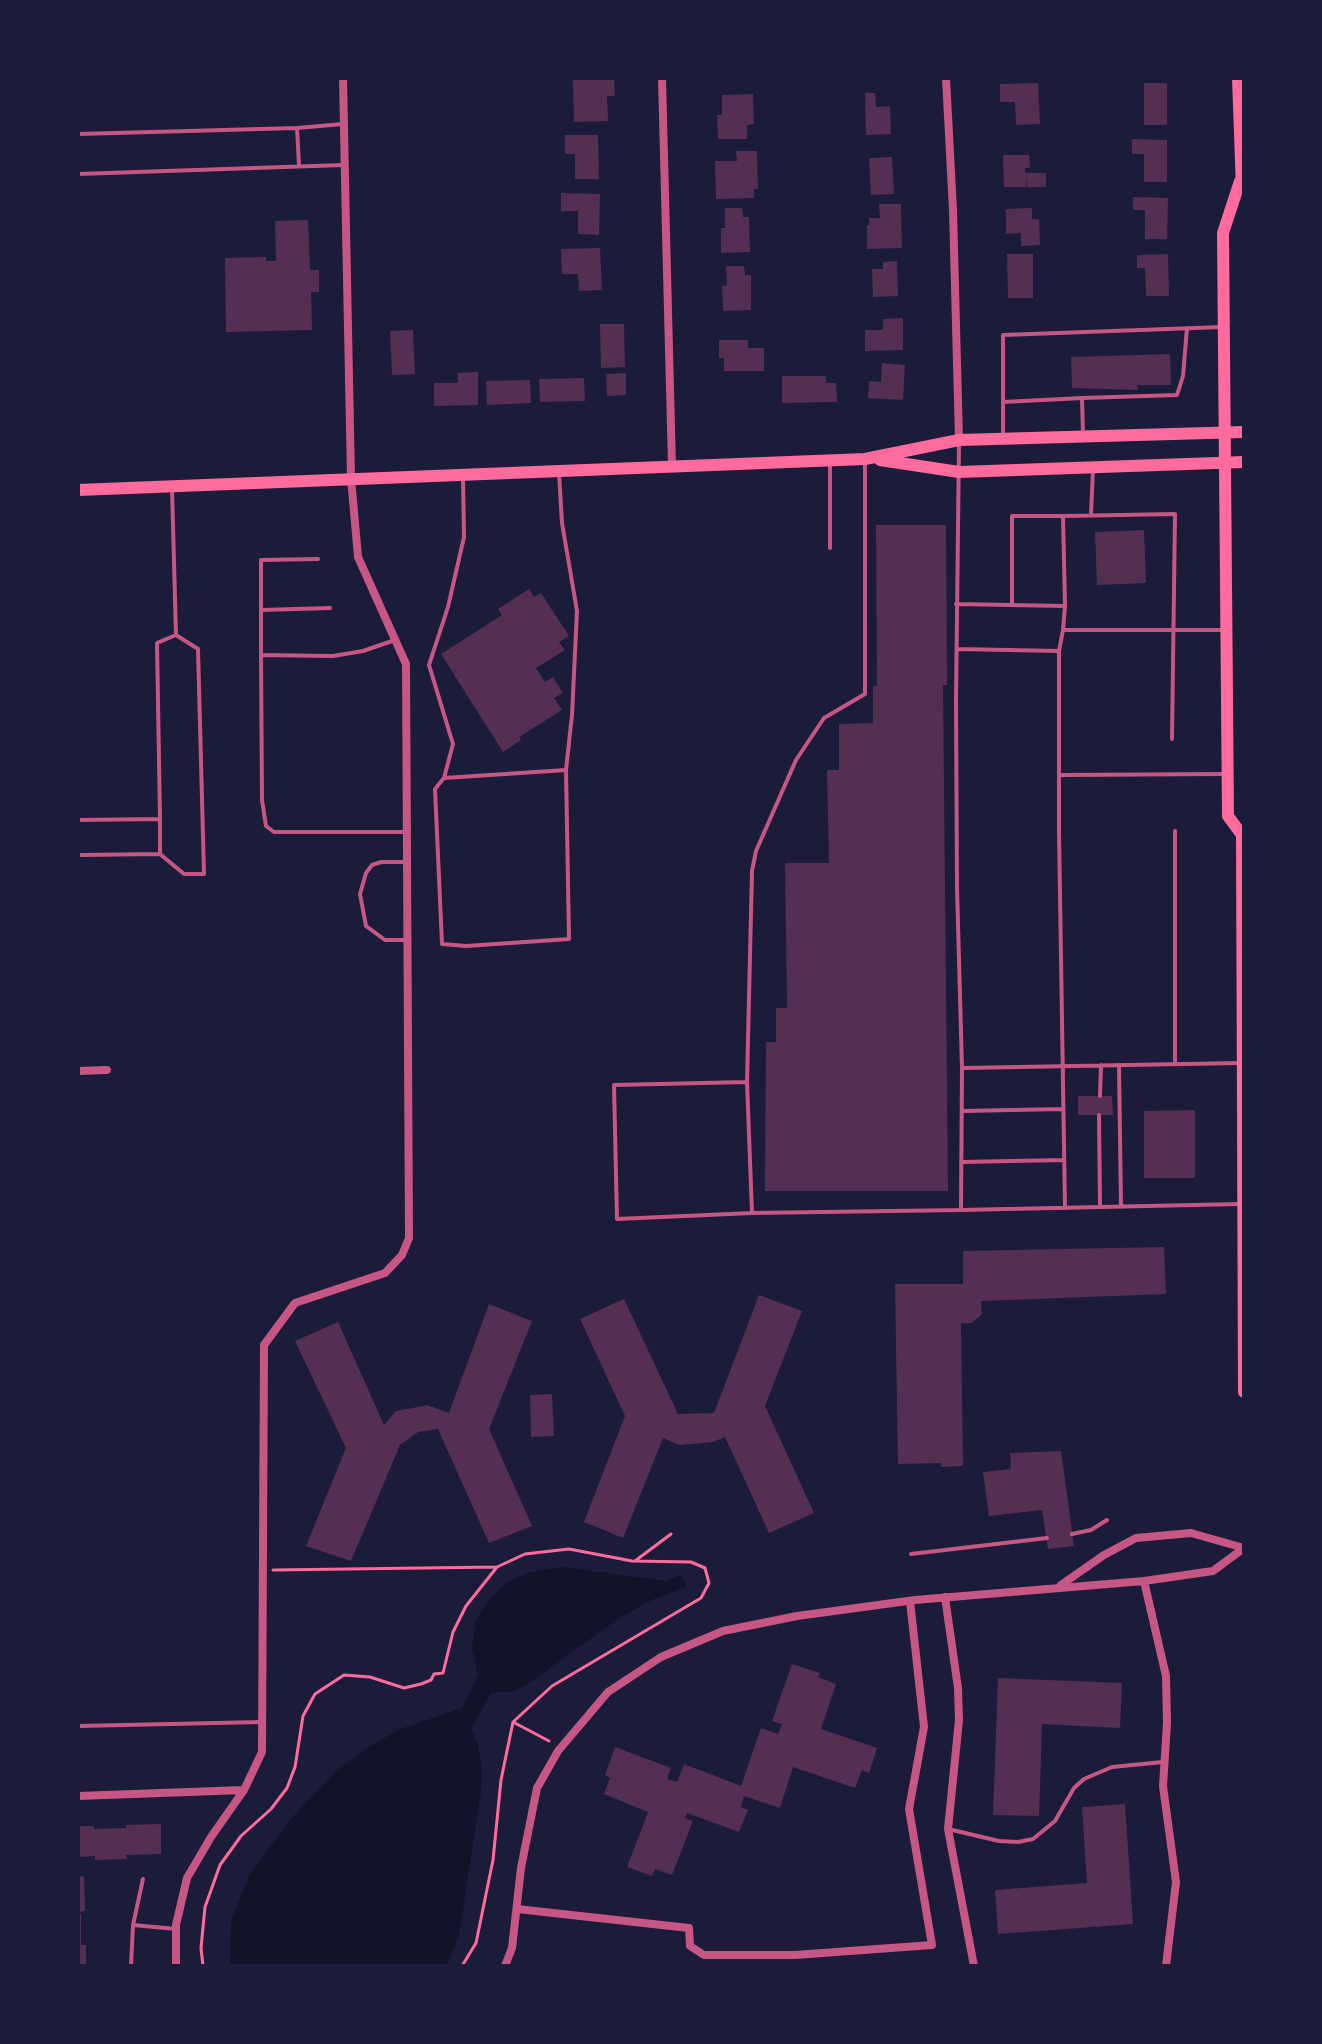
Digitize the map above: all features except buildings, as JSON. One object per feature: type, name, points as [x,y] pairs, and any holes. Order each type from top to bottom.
[{"type":"main road","points":[[1238,78],[1240,181],[1244,196]]},
{"type":"main road","points":[[1240,181],[1223,233],[1228,816],[1243,834],[1244,1392]]},
{"type":"main road","points":[[868,459],[959,440],[1244,432]]},
{"type":"main road","points":[[78,490],[868,459],[959,472],[1244,462]]},
{"type":"street","points":[[176,1966],[176,1929],[187,1878],[244,1790],[262,1752],[264,1345],[295,1303],[385,1273],[402,1255],[409,1238],[406,664],[358,557],[351,478],[343,78]]},
{"type":"street","points":[[662,78],[672,466]]},
{"type":"street","points":[[946,78],[959,440]]},
{"type":"street","points":[[78,1071],[107,1070]]},
{"type":"street","points":[[1061,1586],[1104,1555],[1136,1538],[1191,1533],[1244,1548]]},
{"type":"street","points":[[505,1966],[512,1948],[521,1868],[537,1788],[561,1748],[608,1692],[673,1652],[723,1631],[812,1614],[945,1597],[1144,1581],[1213,1571],[1244,1548]]},
{"type":"street","points":[[1144,1581],[1166,1676],[1163,1786],[1176,1882],[1166,1966]]},
{"type":"street","points":[[945,1597],[958,1688],[959,1720],[948,1829],[974,1966]]},
{"type":"street","points":[[517,1909],[689,1928],[690,1946],[704,1955],[795,1955],[932,1945],[909,1809],[924,1727],[910,1601]]},
{"type":"street","points":[[78,1796],[244,1790]]},
{"type":"lane","points":[[78,134],[344,124]]},
{"type":"lane","points":[[297,128],[299,165]]},
{"type":"lane","points":[[78,174],[345,165]]},
{"type":"lane","points":[[1003,439],[1003,335],[1224,327]]},
{"type":"lane","points":[[1003,402],[1177,395],[1183,376],[1187,328]]},
{"type":"lane","points":[[1082,398],[1083,437]]},
{"type":"lane","points":[[959,440],[956,649],[961,1210]]},
{"type":"lane","points":[[752,1213],[747,1082],[752,871],[756,851],[796,760],[824,718],[865,694],[868,459]]},
{"type":"lane","points":[[830,460],[830,548]]},
{"type":"lane","points":[[1091,515],[1093,467]]},
{"type":"lane","points":[[463,474],[464,537],[448,607],[429,665],[453,744],[444,778],[435,789],[442,944],[466,946],[569,939],[566,770],[577,611],[562,523],[559,470]]},
{"type":"lane","points":[[172,486],[176,635]]},
{"type":"lane","points":[[1012,605],[1012,516],[1175,514],[1172,739]]},
{"type":"lane","points":[[1063,516],[1065,606],[1059,651],[1059,775],[1065,1208]]},
{"type":"lane","points":[[318,559],[261,560],[262,800],[266,826],[274,832],[407,832]]},
{"type":"lane","points":[[956,604],[1065,606]]},
{"type":"lane","points":[[261,610],[330,608]]},
{"type":"lane","points":[[1063,630],[1227,630]]},
{"type":"lane","points":[[160,854],[157,643],[176,635]]},
{"type":"lane","points":[[78,855],[160,854],[184,874],[204,874],[198,649],[176,635]]},
{"type":"lane","points":[[261,655],[333,656],[363,651],[395,640]]},
{"type":"lane","points":[[956,649],[1059,651]]},
{"type":"lane","points":[[444,778],[566,770]]},
{"type":"lane","points":[[1059,775],[1228,774]]},
{"type":"lane","points":[[78,820],[160,819]]},
{"type":"lane","points":[[1175,831],[1175,1064]]},
{"type":"lane","points":[[407,862],[372,865],[366,873],[360,894],[366,926],[385,940],[407,940]]},
{"type":"lane","points":[[962,1068],[1175,1064],[1242,1054]]},
{"type":"lane","points":[[1100,1096],[1101,1065]]},
{"type":"lane","points":[[1119,1065],[1121,1207]]},
{"type":"lane","points":[[747,1082],[614,1085],[617,1219],[752,1213],[1243,1204]]},
{"type":"lane","points":[[962,1111],[1063,1109]]},
{"type":"lane","points":[[1099,1115],[1100,1207]]},
{"type":"lane","points":[[961,1162],[1064,1160]]},
{"type":"lane","points":[[1072,1534],[1091,1530],[1107,1520]]},
{"type":"lane","points":[[911,1554],[1047,1538]]},
{"type":"lane","points":[[78,1726],[262,1722]]},
{"type":"lane","points":[[948,1829],[999,1841],[1033,1839],[1055,1821],[1074,1788],[1084,1779],[1112,1767],[1163,1762]]},
{"type":"lane","points":[[131,1966],[133,1925],[143,1879]]},
{"type":"lane","points":[[133,1925],[176,1929]]},
{"type":"path","points":[[635,1561],[671,1534]]},
{"type":"path","points":[[263,1570],[497,1567],[525,1554],[569,1549],[635,1561],[691,1562],[705,1568],[709,1583],[701,1598],[552,1686],[513,1722],[501,1780],[493,1860],[476,1943],[462,1966]]},
{"type":"path","points":[[203,1966],[201,1948],[205,1907],[220,1865],[241,1836],[271,1809],[287,1788],[295,1767],[303,1716],[315,1694],[344,1675],[370,1677],[404,1688],[443,1673],[453,1632],[466,1606],[497,1567]]},
{"type":"path","points":[[513,1722],[561,1748]]},
{"type":"shaded area","points":[[562,1567],[666,1581],[681,1575],[687,1587],[654,1599],[622,1616],[525,1686],[513,1691],[491,1693],[471,1729],[482,1768],[481,1791],[459,1935],[447,1966],[230,1966],[231,1922],[249,1876],[290,1820],[336,1771],[369,1747],[398,1730],[462,1708],[478,1675],[472,1648],[476,1620],[487,1602],[505,1584],[530,1572]]}]
